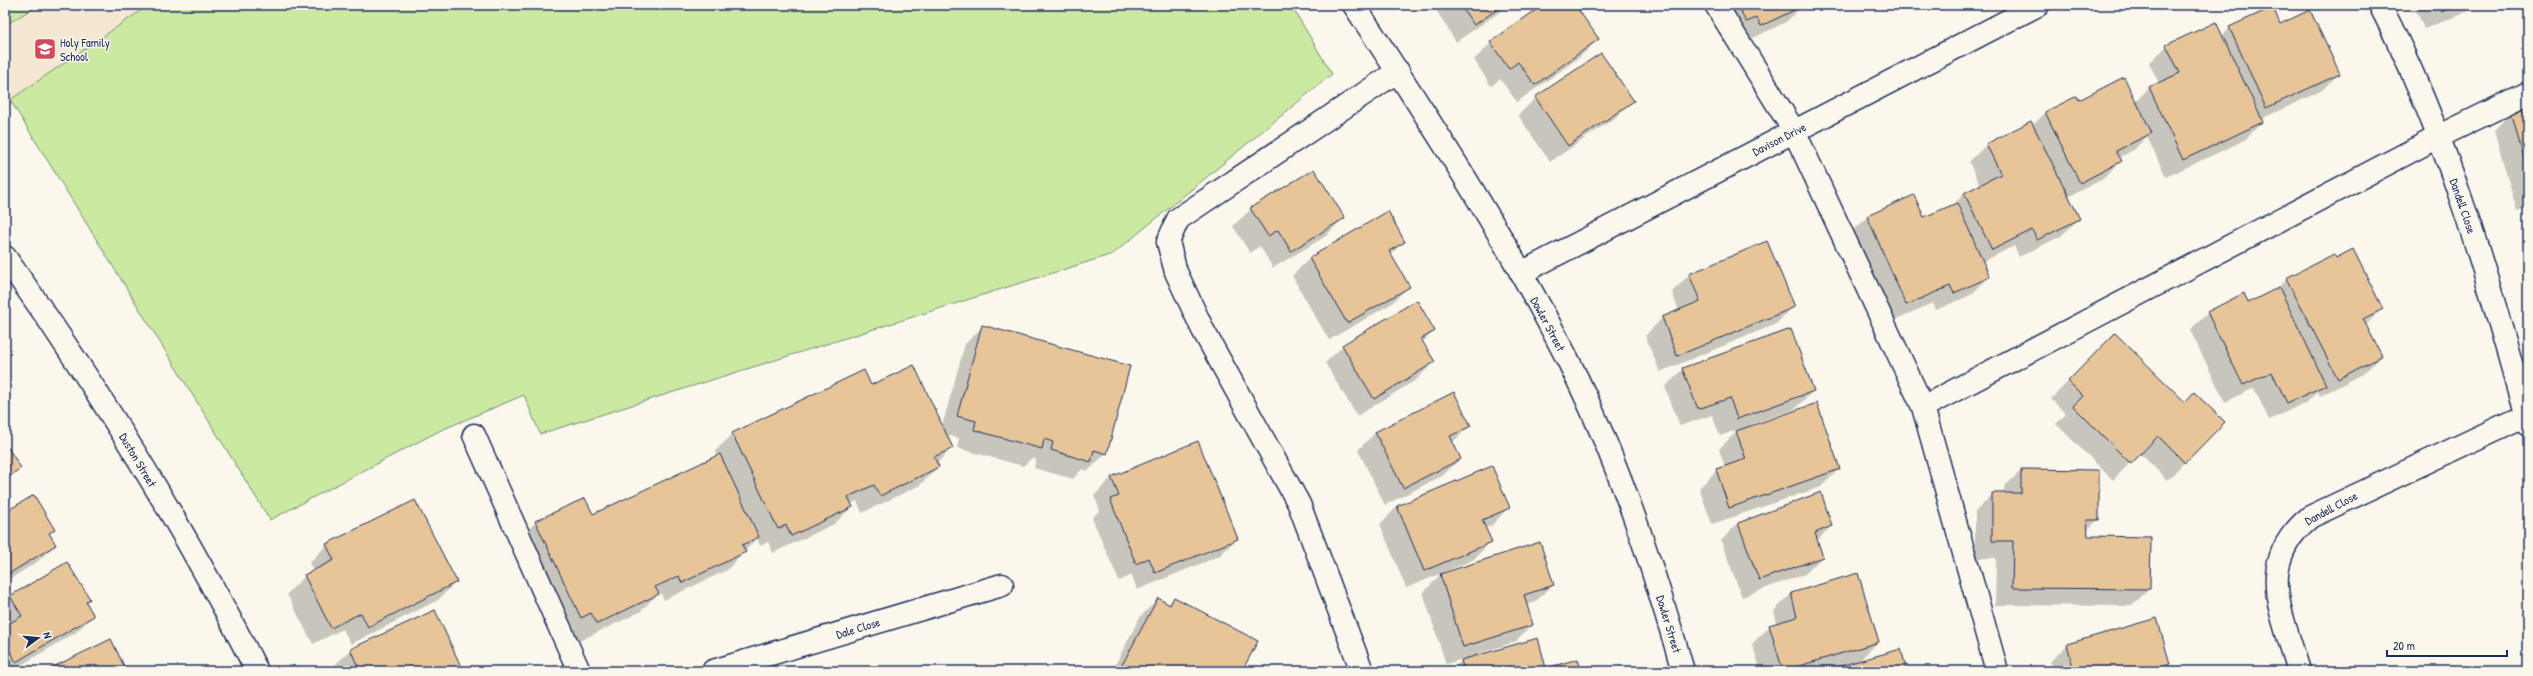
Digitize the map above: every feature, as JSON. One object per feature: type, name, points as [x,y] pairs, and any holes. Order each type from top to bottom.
[{"type":"street","name":"Dowler Street","points":[[1354,5],[1462,171],[1521,273],[1569,363],[1602,436],[1649,560],[1683,671]]},
{"type":"street","points":[[1716,5],[1794,131],[1922,407],[1998,671]]},
{"type":"street","name":"Davison Drive","points":[[1521,273],[2038,5]]},
{"type":"street","name":"Dandell Close","points":[[2299,671],[2278,598],[2276,572],[2283,548],[2295,529],[2310,516],[2527,420],[2486,273],[2438,137],[2380,5]]},
{"type":"street","points":[[1362,671],[1299,504],[1203,330],[1176,272],[1168,242],[1178,219],[1398,71]]},
{"type":"street","points":[[1922,407],[2438,137],[2528,93]]},
{"type":"street","name":"Duston Street","points":[[5,257],[101,398],[168,507],[257,671]]},
{"type":"street","points":[[474,435],[579,671]]},
{"type":"street","name":"Dale Close","points":[[713,671],[1002,585]]},
{"type":"shaded area","name":"Holy Family School","points":[[5,5],[149,5],[10,100],[5,92]]},
{"type":"green space","points":[[5,5],[39,5],[5,25]]},
{"type":"green space","points":[[149,5],[1291,5],[1332,74],[1113,254],[540,434],[524,395],[439,431],[270,520],[10,100]]},
{"type":"building","points":[[1460,5],[1504,5],[1474,25]]},
{"type":"building","points":[[1543,5],[1575,5],[1599,39],[1535,85],[1518,62],[1509,69],[1490,42]]},
{"type":"building","points":[[1738,5],[1805,5],[1761,26],[1757,18],[1746,22]]},
{"type":"building","points":[[2439,5],[2458,5],[2441,12]]},
{"type":"building","points":[[2273,7],[2280,24],[2310,10],[2340,74],[2266,108],[2229,27]]},
{"type":"building","points":[[2216,22],[2263,122],[2183,160],[2149,87],[2180,73],[2166,45]]},
{"type":"building","points":[[1601,53],[1634,101],[1568,146],[1535,97]]},
{"type":"building","points":[[2124,77],[2152,133],[2116,151],[2122,161],[2080,183],[2045,112],[2077,96],[2079,100]]},
{"type":"building","points":[[2528,107],[2528,172],[2511,112]]},
{"type":"building","points":[[2031,121],[2080,219],[2037,240],[2032,230],[1992,250],[1964,193],[2001,174],[1986,144]]},
{"type":"building","points":[[1314,169],[1345,218],[1291,251],[1278,230],[1268,236],[1250,208]]},
{"type":"building","points":[[1914,195],[1924,217],[1957,203],[1990,277],[1954,293],[1950,286],[1906,305],[1867,216]]},
{"type":"building","points":[[1388,211],[1405,242],[1389,251],[1410,287],[1347,323],[1309,258]]},
{"type":"building","points":[[1767,241],[1795,307],[1677,356],[1662,317],[1700,301],[1689,274]]},
{"type":"building","points":[[2353,249],[2383,309],[2363,319],[2382,356],[2338,379],[2286,278],[2334,254],[2336,258]]},
{"type":"building","points":[[2279,287],[2326,385],[2287,403],[2272,372],[2243,385],[2207,312],[2244,293],[2248,303]]},
{"type":"building","points":[[1417,300],[1435,331],[1421,339],[1435,362],[1374,399],[1342,345]]},
{"type":"building","points":[[982,325],[1130,366],[1107,454],[1094,450],[1091,462],[1051,450],[1053,442],[1044,439],[1042,449],[974,430],[976,421],[957,416]]},
{"type":"building","points":[[1791,329],[1814,391],[1737,419],[1730,398],[1698,409],[1682,368]]},
{"type":"building","points":[[2115,333],[2185,402],[2194,392],[2225,422],[2185,463],[2158,436],[2131,464],[2073,406],[2083,396],[2068,381]]},
{"type":"building","points":[[914,365],[953,448],[934,457],[939,467],[880,496],[874,485],[848,497],[853,507],[791,536],[786,525],[778,529],[732,433],[864,370],[871,385]]},
{"type":"building","points":[[1454,392],[1471,426],[1450,436],[1461,459],[1403,488],[1375,432]]},
{"type":"building","points":[[1817,403],[1840,469],[1729,508],[1716,469],[1746,459],[1736,431]]},
{"type":"building","points":[[1198,441],[1238,539],[1155,573],[1149,558],[1136,564],[1110,499],[1119,496],[1111,477]]},
{"type":"building","points":[[5,443],[21,468],[5,479]]},
{"type":"building","points":[[720,454],[759,537],[742,545],[746,552],[682,583],[679,576],[655,587],[659,594],[597,624],[591,613],[581,618],[535,521],[585,498],[593,514]]},
{"type":"building","points":[[1492,466],[1510,508],[1482,520],[1492,542],[1424,571],[1397,506]]},
{"type":"building","points":[[2021,469],[2099,470],[2099,520],[2087,520],[2088,536],[2151,537],[2150,589],[2012,588],[2013,541],[1992,541],[1992,493],[2021,493]]},
{"type":"building","points":[[1821,492],[1832,526],[1815,533],[1823,557],[1759,580],[1738,523]]},
{"type":"building","points":[[34,495],[55,530],[49,533],[56,545],[5,576],[5,512]]},
{"type":"building","points":[[415,500],[457,582],[368,627],[361,613],[331,628],[304,575],[334,560],[326,544]]},
{"type":"building","points":[[1540,542],[1554,585],[1524,595],[1533,625],[1463,647],[1440,574]]},
{"type":"building","points":[[67,562],[90,599],[86,602],[94,616],[16,662],[5,642],[5,626],[22,616],[10,596]]},
{"type":"building","points":[[1858,573],[1879,642],[1783,671],[1769,625],[1797,617],[1791,593]]},
{"type":"building","points":[[1174,597],[1258,641],[1242,671],[1134,671],[1122,665],[1158,598],[1170,605]]},
{"type":"building","points":[[435,610],[463,671],[360,671],[350,649]]},
{"type":"building","points":[[2157,618],[2170,664],[2151,671],[2074,671],[2067,644]]},
{"type":"building","points":[[1538,638],[1546,668],[1578,659],[1581,671],[1464,671],[1461,660]]},
{"type":"building","points":[[111,639],[125,668],[117,671],[51,671],[49,669]]},
{"type":"building","points":[[1901,649],[1907,671],[1822,671]]},
{"type":"place","name":"Holy Family School","points":[[45,49]]}]
